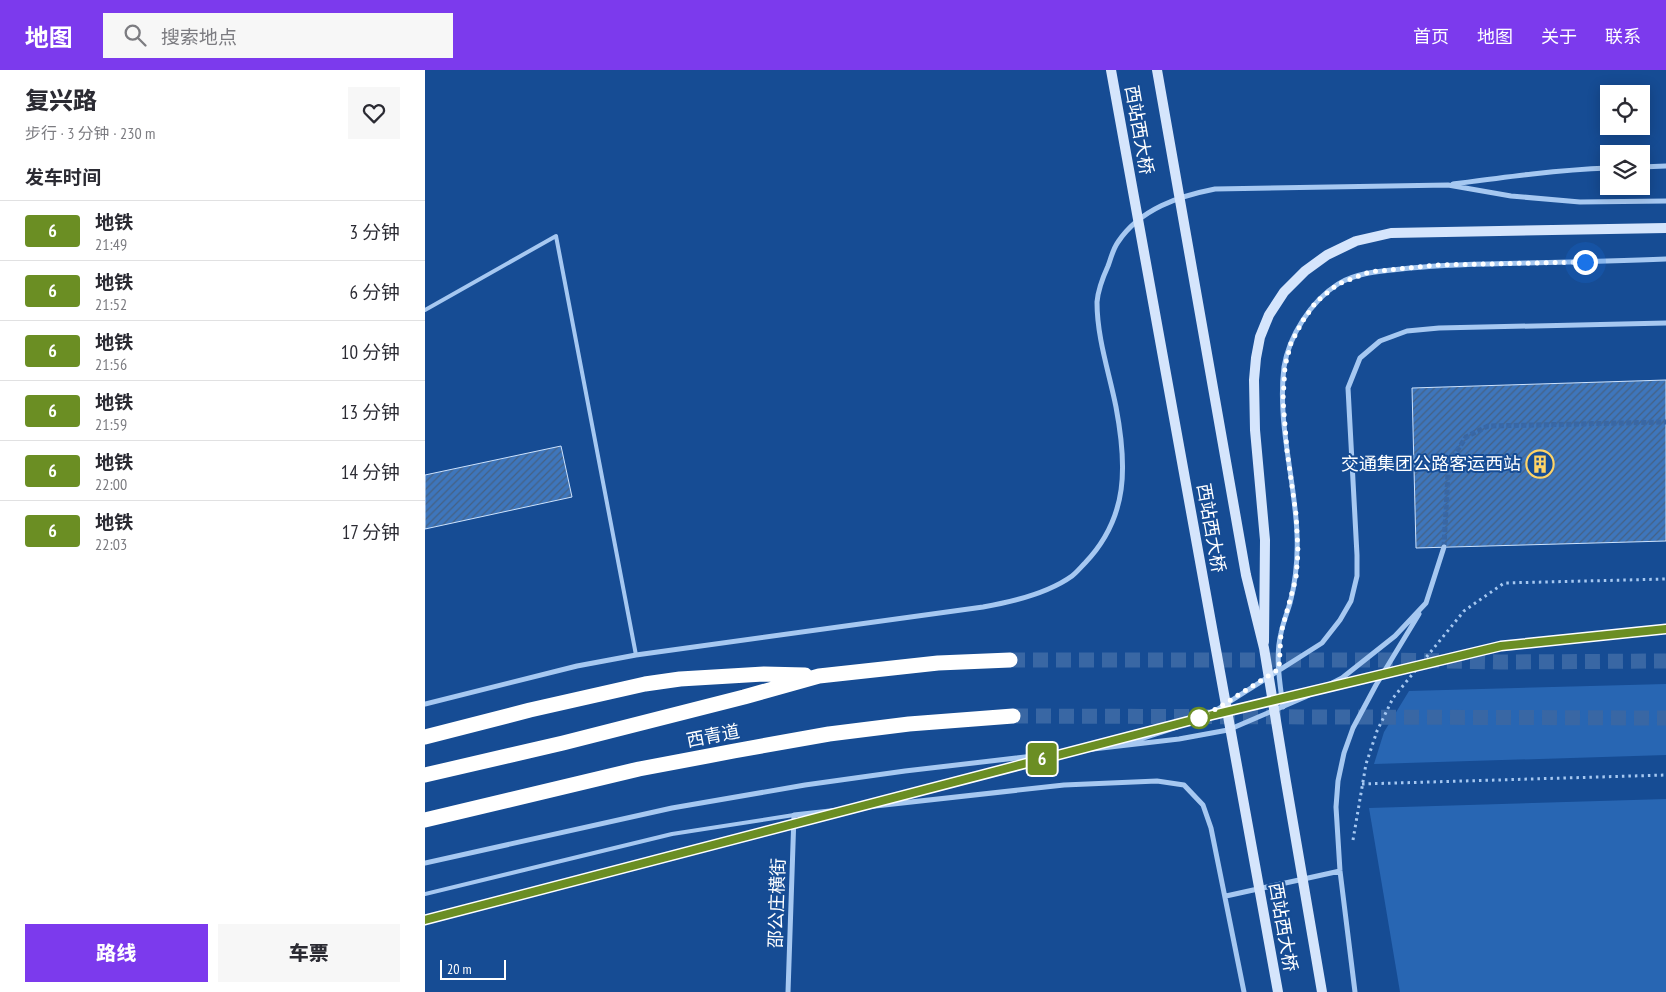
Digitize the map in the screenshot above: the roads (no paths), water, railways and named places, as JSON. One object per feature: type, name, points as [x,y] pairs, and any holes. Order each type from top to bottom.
[{"type":"highway","name":"西青道","points":[[425,775],[743,697],[819,676],[939,663],[1009,660]]},
{"type":"highway","points":[[425,737],[530,710],[654,683],[680,679],[764,674],[819,676]]},
{"type":"highway","name":"西青道","points":[[425,820],[639,769],[734,751],[847,732],[909,724],[1013,716]]},
{"type":"main road","name":"西站西大桥","points":[[1111,70],[1279,992]]},
{"type":"main road","name":"西站西大桥","points":[[1157,70],[1244,565],[1264,648],[1322,992]]},
{"type":"main road","points":[[1264,648],[1265,540],[1255,430],[1254,380],[1260,337],[1269,315],[1284,292],[1305,271],[1327,255],[1356,241],[1391,233],[1666,228]]},
{"type":"street","points":[[1650,167],[1666,166]]},
{"type":"street","points":[[425,704],[577,666],[636,654],[991,606],[1041,592],[1072,576],[1098,549],[1115,517],[1123,483],[1121,444],[1116,409],[1099,337],[1097,300],[1117,243],[1128,228],[1160,205],[1189,194],[1215,189],[1448,185],[1517,175],[1600,168]]},
{"type":"street","points":[[1448,185],[1511,196],[1580,202],[1666,201]]},
{"type":"street","points":[[1283,707],[1279,669],[1281,633],[1296,578],[1298,552],[1296,514],[1287,451],[1283,400],[1285,366],[1291,343],[1302,322],[1316,302],[1338,284],[1369,272],[1437,265],[1666,259]]},
{"type":"street","points":[[1093,750],[1143,738],[1177,727],[1218,708],[1322,643],[1340,620],[1351,601],[1357,576],[1348,388],[1360,358],[1380,341],[1407,331],[1439,328],[1666,323]]},
{"type":"street","points":[[1355,992],[1340,871],[1336,806],[1343,753],[1353,728],[1375,685],[1426,604],[1444,546]]},
{"type":"street","points":[[425,863],[653,812],[805,785],[1050,753],[1093,750],[1179,739],[1228,730],[1305,697],[1341,678],[1395,636],[1426,604]]},
{"type":"street","points":[[794,815],[1064,785],[1140,781],[1173,782],[1184,785],[1203,805],[1211,828],[1244,992]]},
{"type":"street","name":"邵公庄横街","points":[[788,992],[794,815]]},
{"type":"street","points":[[1226,896],[1340,871]]},
{"type":"lane","points":[[425,310],[556,236],[636,654]]},
{"type":"lane","points":[[425,894],[671,834],[794,815]]},
{"type":"tunnel","points":[[1444,547],[1448,473],[1455,454],[1466,437],[1488,426],[1666,422]]},
{"type":"tunnel","points":[[1010,660],[1666,661]]},
{"type":"tunnel","points":[[1013,716],[1666,718]]},
{"type":"metro line","name":"6","points":[[425,920],[1204,717],[1501,646],[1666,629]]},
{"type":"place","name":"交通集团公路客运西站","points":[[1540,464]]}]
